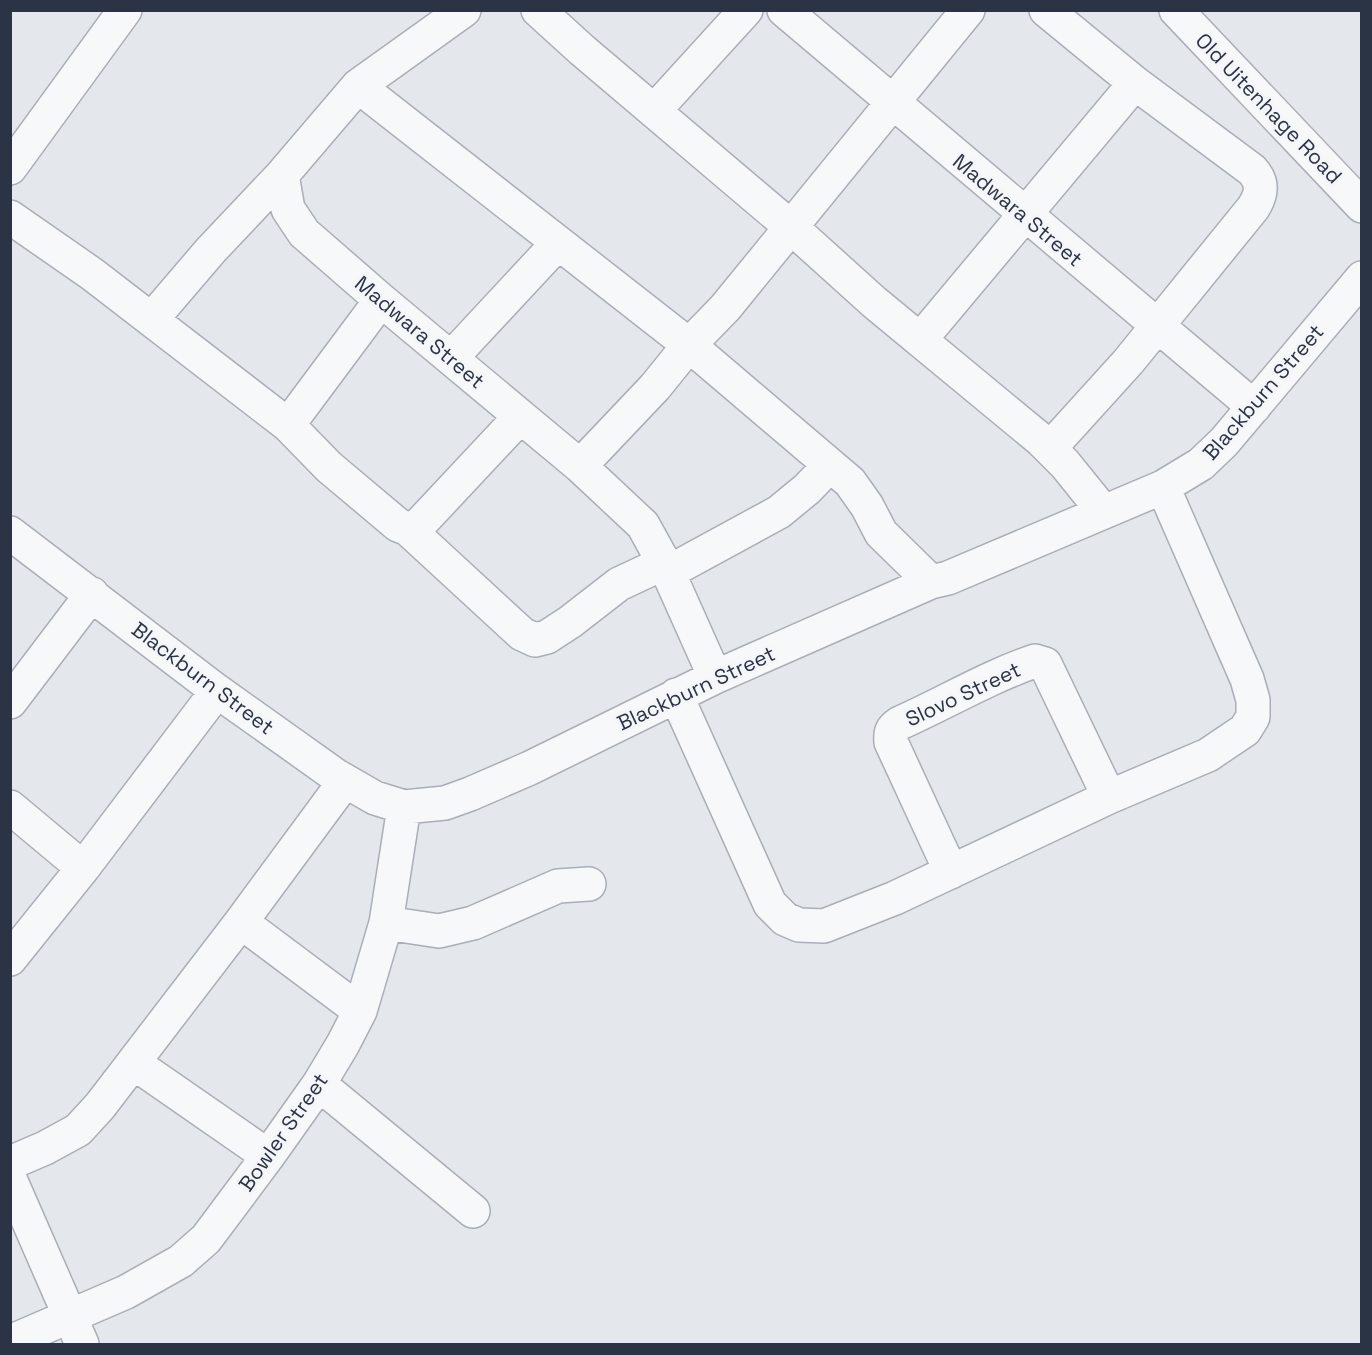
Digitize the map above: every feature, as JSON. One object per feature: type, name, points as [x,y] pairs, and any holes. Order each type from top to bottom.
[{"type":"street","points":[[10,168],[125,10]]},
{"type":"street","points":[[152,320],[211,250],[282,175],[358,86],[464,10]]},
{"type":"street","points":[[538,10],[582,51],[792,228],[874,302],[1050,448],[1104,511]]},
{"type":"street","points":[[654,111],[746,10]]},
{"type":"street","name":"Madwara Street","points":[[784,10],[1254,407]]},
{"type":"street","points":[[580,466],[655,387],[689,345],[725,308],[968,10]]},
{"type":"street","points":[[1046,10],[1135,83],[1252,170],[1262,189],[1253,208],[1128,362],[1050,448]]},
{"type":"street","name":"Old Uitenhage Road","points":[[1176,10],[1362,206]]},
{"type":"street","points":[[920,340],[1135,83]]},
{"type":"street","points":[[358,86],[689,345],[850,482],[867,506],[881,533],[931,582]]},
{"type":"street","name":"Madwara Street","points":[[282,175],[288,209],[304,233],[580,466],[643,525],[715,677]]},
{"type":"street","points":[[10,218],[92,274],[288,424],[329,467],[398,525],[408,529],[522,634],[535,640],[547,637],[570,622],[619,584],[665,568],[779,512],[807,489],[830,465]]},
{"type":"street","points":[[451,358],[558,243]]},
{"type":"street","name":"Blackburn Street","points":[[10,533],[217,691],[345,781],[375,798],[404,807],[445,803],[530,768],[715,677],[931,582],[948,578],[1163,487],[1201,464],[1224,442],[1362,278]]},
{"type":"street","points":[[288,424],[381,300]]},
{"type":"street","points":[[408,529],[417,527],[520,417]]},
{"type":"street","points":[[676,695],[770,904],[785,919],[799,925],[824,926],[895,898],[1108,797],[1208,755],[1245,730],[1253,717],[1253,700],[1248,679],[1163,487]]},
{"type":"street","points":[[10,702],[92,594]]},
{"type":"street","name":"Slovo Street","points":[[951,872],[890,736],[893,728],[900,723],[986,681],[1035,661],[1045,664],[1108,797]]},
{"type":"street","points":[[10,959],[83,868],[217,691]]},
{"type":"street","points":[[10,1163],[78,1130],[100,1106],[241,922],[345,781]]},
{"type":"street","points":[[10,807],[83,868]]},
{"type":"street","name":"Bowler Street","points":[[10,1342],[76,1330],[126,1292],[181,1261],[206,1239],[268,1156],[319,1084],[360,1011],[386,923],[404,807]]},
{"type":"street","points":[[386,923],[439,931],[472,923],[558,886],[589,884]]},
{"type":"street","points":[[241,922],[360,1011]]},
{"type":"street","points":[[134,1063],[268,1156]]},
{"type":"street","points":[[319,1084],[473,1211]]},
{"type":"street","points":[[10,1179],[76,1330]]}]
